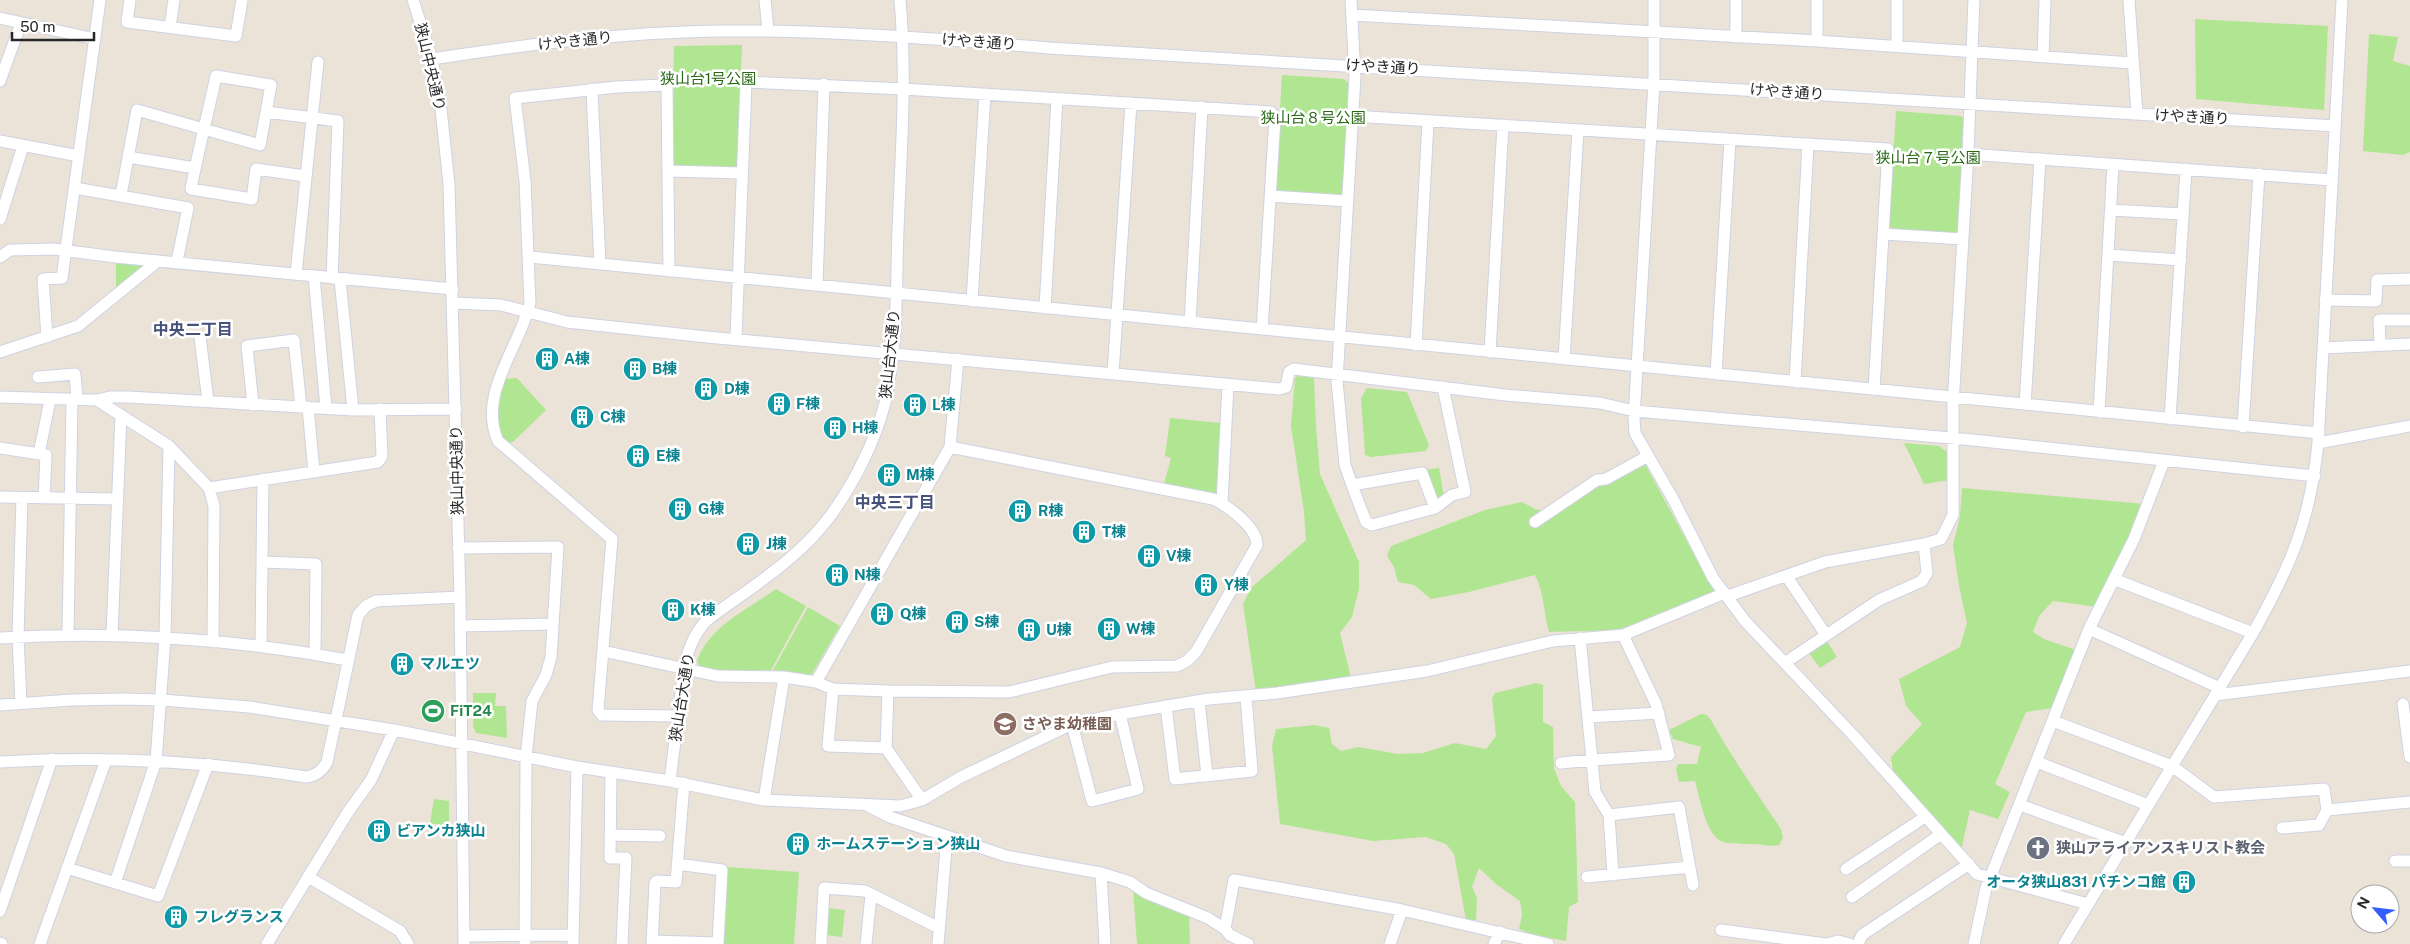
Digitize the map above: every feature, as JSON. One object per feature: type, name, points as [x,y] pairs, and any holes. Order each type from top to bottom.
[{"type":"street","points":[[47,337],[43,280],[62,278],[100,0]]},
{"type":"street","points":[[130,0],[127,22],[236,36],[242,0]]},
{"type":"street","points":[[170,27],[174,0]]},
{"type":"street","name":"狭山中央通り","points":[[413,0],[432,58],[441,109],[449,184],[454,304],[460,597],[464,940]]},
{"type":"street","points":[[765,0],[768,31]]},
{"type":"street","name":"狭山台大通り","points":[[670,781],[684,668],[693,640],[708,620],[786,562],[812,537],[838,505],[857,471],[879,422],[888,386],[893,353],[896,294],[904,88],[904,36],[900,0]]},
{"type":"street","points":[[1351,0],[1355,65],[1337,375],[1345,465],[1366,522],[1372,525],[1435,508],[1452,495],[1465,492],[1443,386]]},
{"type":"street","points":[[1654,0],[1652,134],[1634,411],[1635,433],[1713,578],[1745,621],[1786,662],[1977,874],[2088,904]]},
{"type":"street","points":[[1736,0],[1736,37]]},
{"type":"street","points":[[1817,0],[1817,41]]},
{"type":"street","points":[[1897,46],[1898,0]]},
{"type":"street","points":[[0,705],[72,700],[162,700],[249,707],[336,719],[577,767],[684,783],[764,800],[900,806],[922,800],[960,777],[1072,724],[1198,701],[1427,671],[1520,648],[1580,638],[1623,635],[1727,595],[1787,577],[1825,562],[1924,544],[1941,538],[1953,515],[1953,397],[1974,51],[1974,0]]},
{"type":"street","points":[[2043,56],[2045,0]]},
{"type":"street","points":[[2129,0],[2137,114]]},
{"type":"street","points":[[2064,944],[2253,633],[2278,589],[2303,529],[2315,476],[2318,438],[2342,0]]},
{"type":"street","points":[[1352,15],[1654,31],[2133,62]]},
{"type":"street","points":[[0,18],[95,39]]},
{"type":"street","points":[[0,81],[21,23]]},
{"type":"street","name":"けやき通り","points":[[432,58],[591,39],[670,33],[768,31],[904,36],[1049,48],[1654,83],[2336,126]]},
{"type":"street","points":[[296,274],[318,62]]},
{"type":"street","points":[[121,195],[136,110],[204,131],[260,145],[271,85],[216,76],[204,131],[195,168],[177,261]]},
{"type":"street","points":[[736,338],[746,82],[904,88],[1273,113],[1262,330]]},
{"type":"street","points":[[817,285],[824,84]]},
{"type":"street","points":[[669,271],[667,86],[592,89],[515,98],[526,181],[530,257],[528,312],[496,388],[492,409],[493,431],[498,441],[612,539],[598,710],[602,715],[678,716]]},
{"type":"street","points":[[592,89],[600,264]]},
{"type":"street","points":[[972,301],[986,94]]},
{"type":"street","points":[[1044,308],[1056,98]]},
{"type":"street","points":[[1113,374],[1131,103]]},
{"type":"street","points":[[1190,322],[1202,107]]},
{"type":"street","points":[[266,112],[338,121],[336,278],[353,410]]},
{"type":"street","points":[[1352,116],[1888,149],[1874,390]]},
{"type":"street","points":[[1416,345],[1428,122]]},
{"type":"street","points":[[1490,352],[1503,125]]},
{"type":"street","points":[[1564,359],[1578,130]]},
{"type":"street","points":[[1716,374],[1730,140]]},
{"type":"street","points":[[0,141],[79,156]]},
{"type":"street","points":[[1795,382],[1808,144]]},
{"type":"street","points":[[0,219],[23,146]]},
{"type":"street","points":[[1968,154],[2332,180]]},
{"type":"street","points":[[128,157],[195,168]]},
{"type":"street","points":[[2025,405],[2040,159]]},
{"type":"street","points":[[2099,412],[2113,165]]},
{"type":"street","points":[[191,189],[252,199],[256,169],[305,176]]},
{"type":"street","points":[[2170,419],[2186,169]]},
{"type":"street","points":[[668,171],[742,174]]},
{"type":"street","points":[[2243,426],[2259,174]]},
{"type":"street","points":[[75,188],[188,208]]},
{"type":"street","points":[[1270,196],[1347,201]]},
{"type":"street","points":[[2111,210],[2183,214]]},
{"type":"street","points":[[1883,234],[1963,239]]},
{"type":"street","points":[[0,257],[10,250],[66,251],[453,289]]},
{"type":"street","points":[[2108,256],[2181,260]]},
{"type":"street","points":[[530,257],[2243,426],[2318,438],[2410,426]]},
{"type":"street","points":[[0,352],[78,326],[158,261]]},
{"type":"street","points":[[314,276],[326,408]]},
{"type":"street","points":[[2325,300],[2376,301],[2376,280],[2410,279]]},
{"type":"street","points":[[454,304],[502,305],[567,322],[1228,385],[1285,389],[1289,372],[1294,369],[1532,398],[1600,403],[1634,411],[1952,439],[2315,476]]},
{"type":"street","points":[[2380,345],[2379,320],[2410,320]]},
{"type":"street","points":[[200,337],[208,401]]},
{"type":"street","points":[[253,405],[247,346],[294,340],[314,472]]},
{"type":"street","points":[[2323,348],[2409,344]]},
{"type":"street","points":[[816,682],[950,446],[958,359]]},
{"type":"street","points":[[38,377],[75,374],[68,635]]},
{"type":"street","points":[[1222,503],[1228,385]]},
{"type":"street","points":[[0,397],[97,400],[110,397],[353,410],[456,409]]},
{"type":"street","points":[[39,454],[50,400]]},
{"type":"street","points":[[97,400],[169,446],[209,488],[214,506],[213,642]]},
{"type":"street","points":[[209,488],[381,460],[380,409]]},
{"type":"street","points":[[112,635],[120,415]]},
{"type":"street","points":[[115,883],[156,761],[162,700],[165,638],[169,446]]},
{"type":"street","points":[[603,651],[718,676],[784,677],[816,682],[833,689],[888,691],[1009,692],[1112,667],[1177,666],[1187,661],[1196,652],[1257,545],[1254,534],[1222,503],[1213,499],[950,446]]},
{"type":"street","points":[[0,448],[46,455],[44,498]]},
{"type":"street","points":[[1535,522],[1596,480],[1606,479],[1648,456]]},
{"type":"street","points":[[1962,944],[1974,944],[1991,877],[2089,629],[2116,580],[2164,461]]},
{"type":"street","points":[[1352,485],[1422,473],[1435,508]]},
{"type":"street","points":[[261,646],[263,478]]},
{"type":"street","points":[[0,497],[118,499]]},
{"type":"street","points":[[21,703],[18,637],[22,498]]},
{"type":"street","points":[[1786,662],[1879,600],[1922,581],[1927,573],[1924,544]]},
{"type":"street","points":[[458,548],[558,547],[551,658],[546,674],[532,701],[526,756],[525,940]]},
{"type":"street","points":[[262,562],[316,564],[315,654]]},
{"type":"street","points":[[1787,577],[1826,635]]},
{"type":"street","points":[[2116,580],[2253,633]]},
{"type":"street","points":[[0,762],[52,759],[156,761],[208,764],[306,778],[318,774],[327,762],[358,615],[366,606],[376,601],[460,597]]},
{"type":"street","points":[[460,626],[553,624]]},
{"type":"street","points":[[2089,629],[2218,691],[2410,671]]},
{"type":"street","points":[[0,638],[68,635],[165,638],[261,646],[348,660]]},
{"type":"street","points":[[1561,763],[1669,755],[1660,713],[1623,635]]},
{"type":"street","points":[[1580,638],[1590,717],[1595,792],[1609,816],[1613,875]]},
{"type":"street","points":[[764,800],[784,677]]},
{"type":"street","points":[[833,689],[828,746],[886,748]]},
{"type":"street","points":[[888,691],[886,748],[922,800]]},
{"type":"street","points":[[1166,706],[1175,779],[1252,771],[1246,696]]},
{"type":"street","points":[[1198,701],[1207,776]]},
{"type":"street","points":[[2403,704],[2408,720],[2410,757]]},
{"type":"street","points":[[1590,717],[1660,713]]},
{"type":"street","points":[[1072,724],[1092,801],[1138,789],[1120,714]]},
{"type":"street","points":[[2053,721],[2172,766],[2214,796],[2324,789],[2327,810],[2319,825],[2282,828]]},
{"type":"street","points":[[268,944],[310,878],[348,812],[371,780],[394,730]]},
{"type":"street","points":[[0,911],[52,759]]},
{"type":"street","points":[[40,944],[106,760]]},
{"type":"street","points":[[2037,762],[2148,804]]},
{"type":"street","points":[[66,868],[158,896],[208,764]]},
{"type":"street","points":[[464,940],[573,940],[577,767]]},
{"type":"street","points":[[611,772],[610,858],[626,858],[622,944]]},
{"type":"street","points":[[677,864],[722,870],[718,943],[652,942],[656,883],[658,881],[676,882],[677,864],[684,783]]},
{"type":"street","points":[[2327,810],[2410,802]]},
{"type":"street","points":[[867,804],[874,810],[1006,856],[1101,873],[1130,882],[1146,893],[1192,910],[1227,936],[1248,944]]},
{"type":"street","points":[[2020,805],[2126,843]]},
{"type":"street","points":[[1609,816],[1679,807],[1693,885]]},
{"type":"street","points":[[1846,869],[1926,817]]},
{"type":"street","points":[[1852,897],[1941,834]]},
{"type":"street","points":[[610,835],[660,836]]},
{"type":"street","points":[[938,944],[947,837]]},
{"type":"street","points":[[2395,861],[2410,861]]},
{"type":"street","points":[[1858,944],[1862,935],[1969,864]]},
{"type":"street","points":[[1587,877],[1690,867]]},
{"type":"street","points":[[1101,873],[1105,944]]},
{"type":"street","points":[[310,878],[400,931],[408,944]]},
{"type":"street","points":[[1227,936],[1234,880],[1402,910],[1548,944]]},
{"type":"street","points":[[821,944],[824,888],[865,891],[939,928]]},
{"type":"street","points":[[866,944],[871,895]]},
{"type":"street","points":[[1390,944],[1402,910]]},
{"type":"street","points":[[1721,930],[1826,944],[1838,941],[1850,944]]},
{"type":"street","points":[[1494,944],[1500,932]]},
{"type":"green space","points":[[2195,19],[2328,26],[2324,110],[2196,99]]},
{"type":"green space","points":[[2369,34],[2398,37],[2393,61],[2410,66],[2410,152],[2403,155],[2363,151]]},
{"type":"green space","name":"狭山台1号公園","points":[[742,45],[737,166],[733,169],[676,167],[672,163],[674,46]]},
{"type":"green space","name":"狭山台８号公園","points":[[1282,75],[1344,79],[1350,85],[1342,193],[1339,196],[1279,193],[1275,188]]},
{"type":"green space","name":"狭山台７号公園","points":[[1896,111],[1961,116],[1966,121],[1959,230],[1954,233],[1893,229],[1889,226]]},
{"type":"green space","points":[[116,261],[143,263],[144,267],[116,290]]},
{"type":"green space","points":[[1299,375],[1314,378],[1320,474],[1359,562],[1359,589],[1352,617],[1340,633],[1351,678],[1256,692],[1243,604],[1251,588],[1306,540],[1304,512],[1291,426],[1295,378]]},
{"type":"green space","points":[[517,378],[546,410],[513,442],[508,443],[502,438],[499,430],[497,422],[498,404],[505,379]]},
{"type":"green space","points":[[1367,388],[1407,392],[1429,445],[1426,451],[1371,457],[1365,455],[1361,398]]},
{"type":"green space","points":[[1170,418],[1221,423],[1217,491],[1215,495],[1164,484],[1171,458],[1165,456]]},
{"type":"green space","points":[[1904,443],[1939,446],[1947,452],[1950,480],[1924,484]]},
{"type":"green space","points":[[1645,464],[1715,593],[1618,630],[1549,632],[1542,596],[1535,575],[1469,592],[1431,599],[1414,585],[1398,582],[1394,567],[1387,556],[1391,546],[1485,510],[1522,502],[1535,509],[1556,514],[1599,484]]},
{"type":"green space","points":[[1439,468],[1444,496],[1435,501],[1424,470]]},
{"type":"green space","points":[[1962,488],[2145,504],[2097,607],[2053,601],[2039,616],[2033,632],[2044,639],[2076,650],[2053,708],[2026,712],[1995,784],[2010,792],[1998,819],[1970,810],[1961,851],[1894,778],[1891,757],[1922,724],[1906,706],[1899,679],[1960,647],[1967,623],[1953,545],[1960,517]]},
{"type":"green space","points":[[776,589],[806,606],[771,670],[719,670],[700,667],[697,661],[710,638],[730,620]]},
{"type":"green space","points":[[808,607],[840,626],[812,674],[804,675],[773,670]]},
{"type":"green space","points":[[1826,640],[1837,657],[1820,668],[1808,652]]},
{"type":"green space","points":[[1536,683],[1543,685],[1543,722],[1553,727],[1554,768],[1561,786],[1575,802],[1578,902],[1569,907],[1566,941],[1535,935],[1519,929],[1522,915],[1520,901],[1496,884],[1479,868],[1472,887],[1477,898],[1476,920],[1466,920],[1454,854],[1446,844],[1426,837],[1373,841],[1280,824],[1272,746],[1276,729],[1315,725],[1329,728],[1332,744],[1341,751],[1358,747],[1398,754],[1423,753],[1455,743],[1486,749],[1496,736],[1492,698],[1495,693]]},
{"type":"green space","points":[[473,693],[496,693],[495,706],[506,706],[507,738],[476,733],[473,726]]},
{"type":"green space","points":[[1701,714],[1707,715],[1711,720],[1736,762],[1781,829],[1783,838],[1779,845],[1736,844],[1721,841],[1711,831],[1707,823],[1695,781],[1679,782],[1676,769],[1678,764],[1697,764],[1701,747],[1673,739],[1669,730]]},
{"type":"green space","points":[[434,799],[449,801],[449,827],[430,823]]},
{"type":"green space","points":[[727,867],[799,872],[794,944],[721,944]]},
{"type":"green space","points":[[1133,889],[1189,913],[1190,944],[1137,944]]},
{"type":"green space","points":[[827,908],[845,910],[842,937],[825,935]]},
{"type":"place","name":"A棟","points":[[547,359]]},
{"type":"place","name":"B棟","points":[[635,369]]},
{"type":"place","name":"D棟","points":[[706,389]]},
{"type":"place","name":"F棟","points":[[779,404]]},
{"type":"place","name":"L棟","points":[[915,405]]},
{"type":"place","name":"C棟","points":[[582,417]]},
{"type":"place","name":"H棟","points":[[835,428]]},
{"type":"place","name":"E棟","points":[[638,456]]},
{"type":"place","name":"M棟","points":[[889,475]]},
{"type":"place","name":"G棟","points":[[680,509]]},
{"type":"place","name":"R棟","points":[[1020,511]]},
{"type":"place","name":"T棟","points":[[1084,532]]},
{"type":"place","name":"J棟","points":[[748,544]]},
{"type":"place","name":"V棟","points":[[1149,556]]},
{"type":"place","name":"N棟","points":[[837,575]]},
{"type":"place","name":"Y棟","points":[[1206,585]]},
{"type":"place","name":"K棟","points":[[673,610]]},
{"type":"place","name":"Q棟","points":[[882,614]]},
{"type":"place","name":"S棟","points":[[957,622]]},
{"type":"place","name":"W棟","points":[[1109,629]]},
{"type":"place","name":"U棟","points":[[1029,630]]},
{"type":"place","name":"マルエツ","points":[[402,664]]},
{"type":"place","name":"FiT24","points":[[433,711]]},
{"type":"place","name":"さやま幼稚園","points":[[1005,724]]},
{"type":"place","name":"ビアンカ狭山","points":[[379,831]]},
{"type":"place","name":"ホームステーション狭山","points":[[798,844]]},
{"type":"place","name":"狭山アライアンスキリスト教会","points":[[2038,848]]},
{"type":"place","name":"オータ狭山831 パチンコ館","points":[[2184,882]]},
{"type":"place","name":"フレグランス","points":[[176,917]]},
{"type":"district","name":"中央二丁目","points":[[193,329]]},
{"type":"district","name":"中央三丁目","points":[[895,502]]}]
